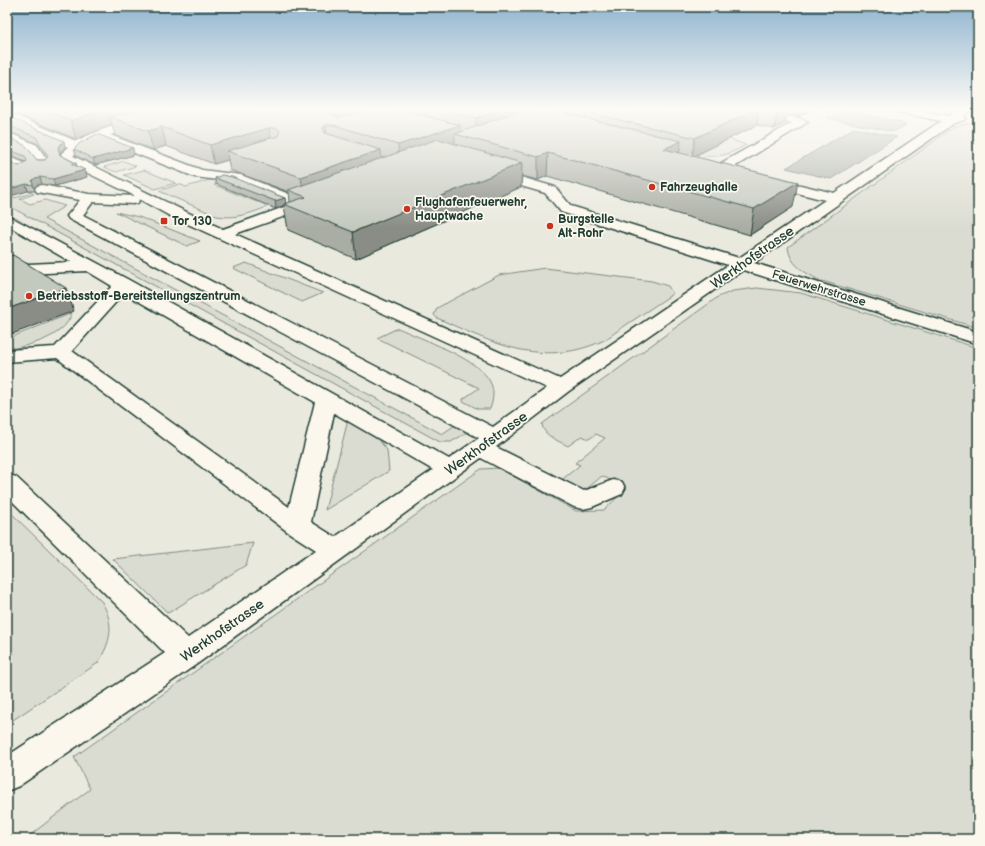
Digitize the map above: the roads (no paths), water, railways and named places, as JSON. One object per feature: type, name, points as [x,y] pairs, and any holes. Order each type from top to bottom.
[{"type":"lane","points":[[34,149],[43,162]]},
{"type":"lane","points":[[71,149],[67,154],[67,158],[71,161],[130,188],[173,212],[562,387]]},
{"type":"lane","points":[[138,149],[200,174],[236,178],[304,205]]},
{"type":"lane","points":[[721,169],[755,149]]},
{"type":"lane","name":"Werkhofstrasse","points":[[7,775],[186,655],[450,470],[562,387],[743,265],[836,198],[908,149]]},
{"type":"lane","points":[[7,160],[22,167]]},
{"type":"lane","points":[[200,174],[234,164]]},
{"type":"lane","points":[[706,165],[736,173]]},
{"type":"lane","name":"Feuerwehrstrasse","points":[[475,168],[550,190],[566,209],[978,338]]},
{"type":"lane","points":[[752,177],[836,198]]},
{"type":"lane","points":[[80,179],[133,200],[173,212]]},
{"type":"lane","points":[[58,185],[89,198]]},
{"type":"lane","points":[[42,189],[89,198],[133,200]]},
{"type":"lane","points":[[222,234],[326,197]]},
{"type":"lane","points":[[89,198],[74,216],[487,443],[583,501],[613,488]]},
{"type":"lane","points":[[7,218],[450,470]]},
{"type":"lane","points":[[7,270],[90,266]]},
{"type":"lane","points":[[61,352],[123,284]]},
{"type":"lane","points":[[7,356],[61,352],[297,526],[336,550]]},
{"type":"lane","points":[[297,526],[326,400]]},
{"type":"lane","points":[[7,482],[186,655]]},
{"type":"place","name":"Fahrzeughalle","points":[[652,187]]},
{"type":"place","name":"Flughafenfeuerwehr, Hauptwache","points":[[407,209]]},
{"type":"place","name":"Tor 130","points":[[164,221]]},
{"type":"place","name":"Burgstelle Alt-Rohr","points":[[550,226]]},
{"type":"place","name":"Betriebsstoff-Bereitstellungszentrum","points":[[29,296]]}]
